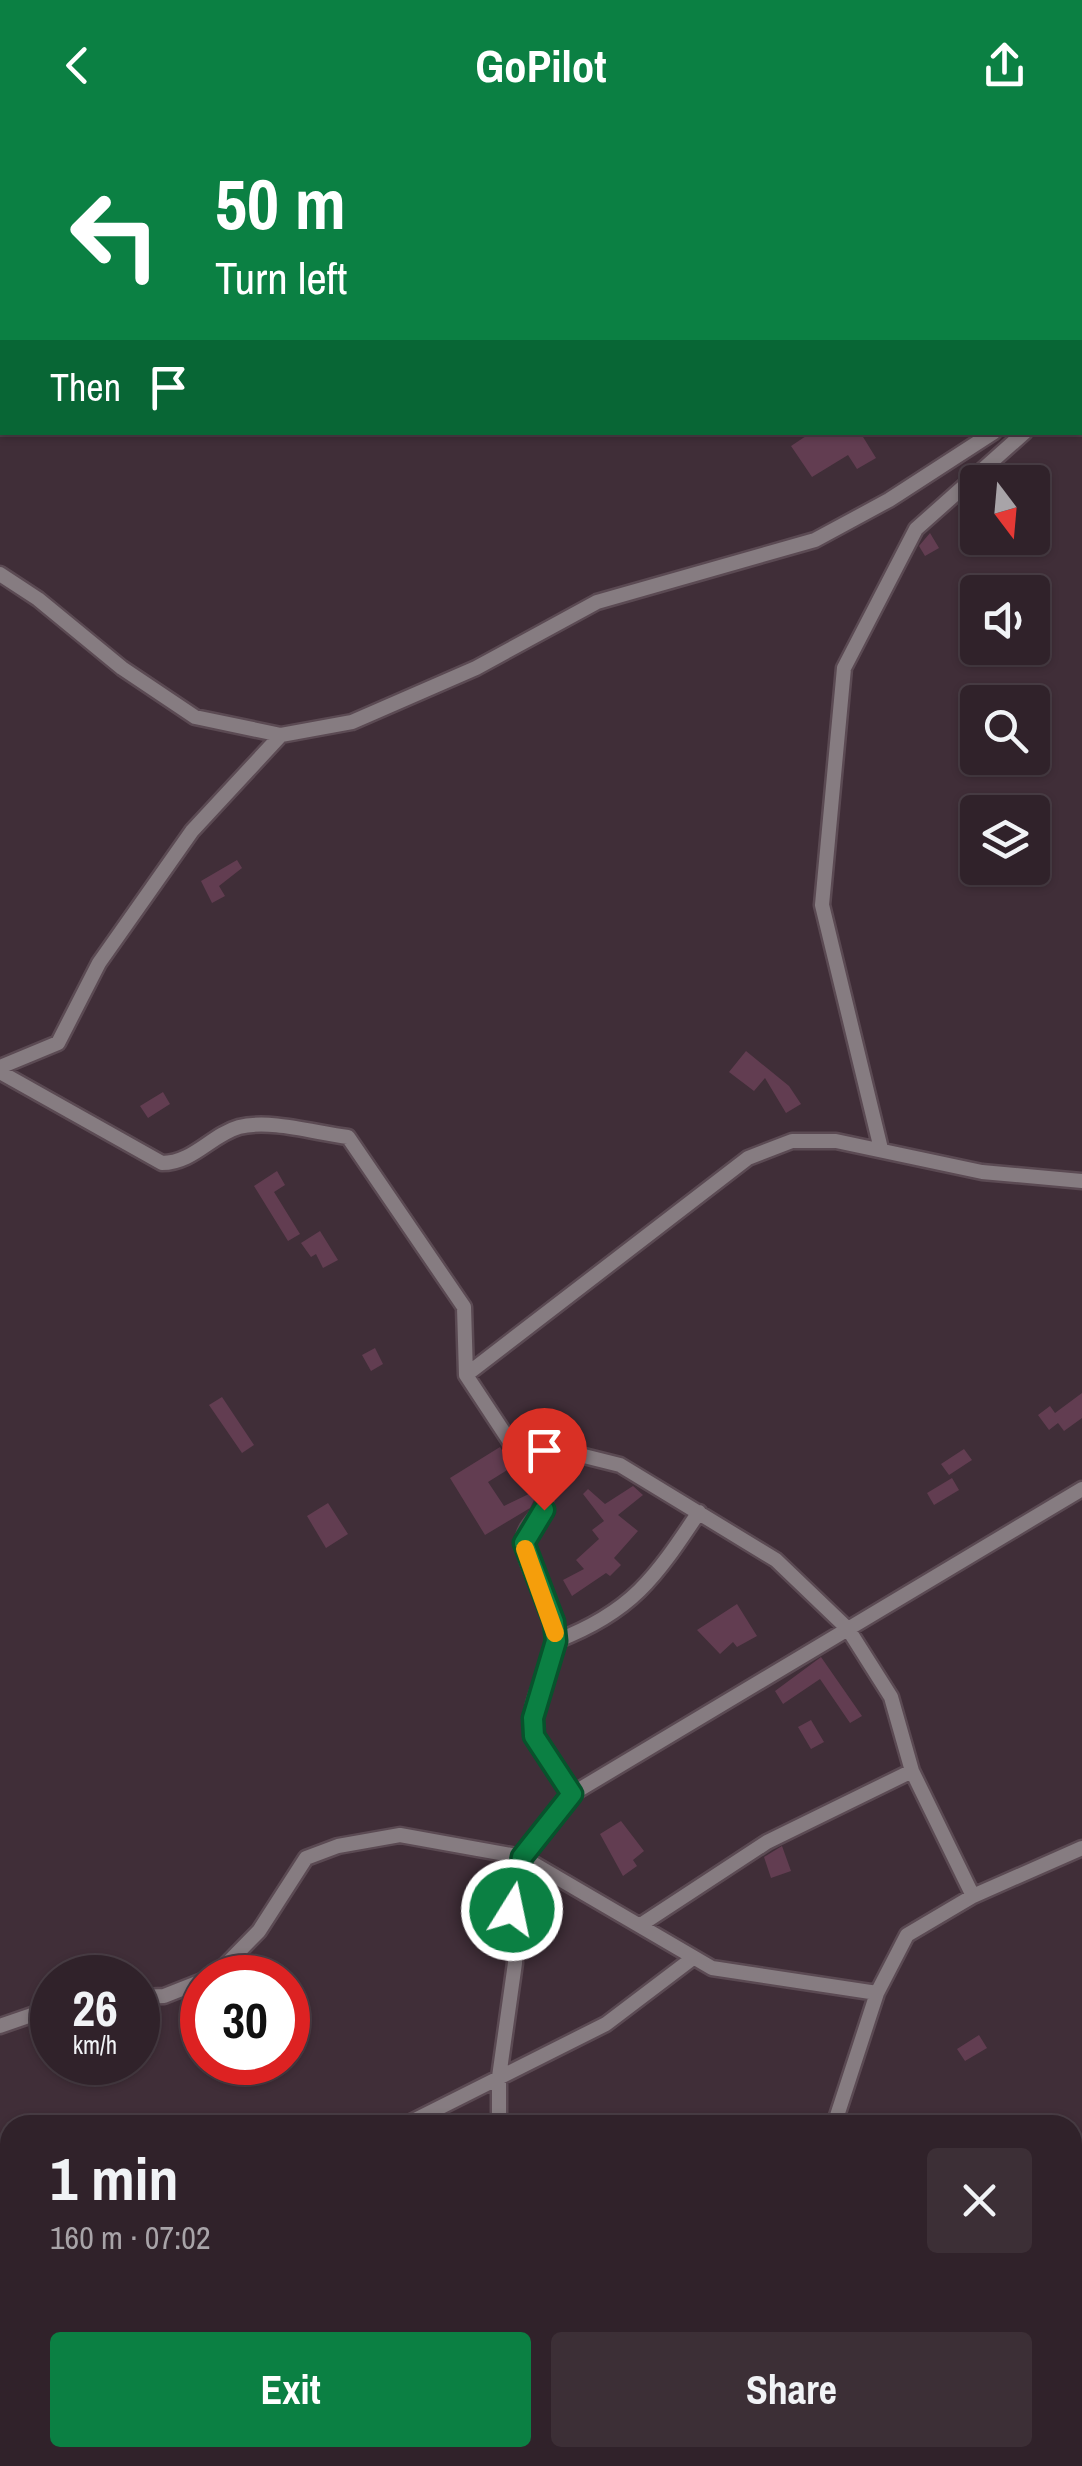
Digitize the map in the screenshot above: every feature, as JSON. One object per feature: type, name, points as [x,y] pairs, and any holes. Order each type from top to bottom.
[{"type":"street","points":[[0,574],[38,599],[122,668],[196,718],[281,735],[352,722],[476,668],[597,602],[816,540],[890,500],[989,435]]},
{"type":"street","points":[[882,1149],[822,904],[844,668],[916,529],[1022,435]]},
{"type":"street","points":[[0,1070],[58,1042],[100,963],[192,830],[281,735]]},
{"type":"street","points":[[0,1070],[162,1163],[176,1163],[237,1128],[266,1125],[348,1137],[464,1307],[466,1375],[546,1500],[524,1543],[554,1622],[556,1641],[533,1718],[534,1736],[572,1794]]},
{"type":"street","points":[[466,1375],[748,1158],[792,1141],[836,1141],[982,1172],[1082,1181]]},
{"type":"street","points":[[527,1467],[580,1455],[620,1466],[776,1560],[848,1630],[891,1696],[912,1771],[973,1896]]},
{"type":"street","points":[[498,2115],[499,2076],[515,1963],[512,1910],[522,1857],[572,1794],[1082,1488]]},
{"type":"street","points":[[556,1641],[593,1627],[654,1580],[699,1512]]},
{"type":"street","points":[[642,1924],[767,1842],[912,1771]]},
{"type":"street","points":[[236,1955],[259,1931],[306,1858],[338,1846],[400,1835],[522,1857],[712,1968],[877,1993]]},
{"type":"street","points":[[837,2115],[877,1993],[907,1935],[973,1896],[1082,1849]]},
{"type":"street","points":[[424,2115],[606,2024],[693,1958]]},
{"type":"street","points":[[0,2026],[30,2016]]},
{"type":"building","points":[[808,435],[862,435],[876,458],[857,469],[848,455],[812,477],[791,446]]},
{"type":"building","points":[[930,533],[939,548],[925,556],[919,546]]},
{"type":"building","points":[[237,860],[242,868],[219,886],[225,896],[212,903],[201,881]]},
{"type":"building","points":[[746,1051],[789,1086],[801,1104],[786,1113],[765,1078],[754,1091],[729,1072]]},
{"type":"building","points":[[163,1092],[170,1104],[148,1118],[140,1106]]},
{"type":"building","points":[[277,1171],[285,1185],[274,1192],[300,1234],[288,1241],[254,1186]]},
{"type":"building","points":[[320,1231],[338,1260],[323,1268],[316,1254],[311,1257],[301,1243]]},
{"type":"building","points":[[375,1348],[383,1364],[371,1371],[362,1355]]},
{"type":"building","points":[[1082,1393],[1082,1418],[1064,1431],[1058,1423],[1049,1430],[1038,1415],[1050,1406],[1055,1413]]},
{"type":"building","points":[[222,1397],[254,1445],[242,1453],[209,1405]]},
{"type":"building","points":[[500,1447],[512,1467],[488,1482],[504,1506],[531,1493],[534,1500],[530,1508],[485,1535],[450,1478]]},
{"type":"building","points":[[964,1449],[972,1460],[949,1475],[941,1464]]},
{"type":"building","points":[[952,1478],[959,1490],[934,1505],[927,1493]]},
{"type":"building","points":[[633,1486],[643,1495],[618,1515],[638,1531],[614,1558],[621,1565],[610,1576],[606,1573],[572,1596],[563,1580],[584,1569],[576,1560],[599,1539],[592,1530],[604,1521],[583,1494],[588,1489],[605,1504]]},
{"type":"building","points":[[328,1503],[348,1534],[326,1548],[307,1516]]},
{"type":"building","points":[[737,1604],[757,1636],[737,1647],[733,1642],[720,1654],[697,1630]]},
{"type":"building","points":[[821,1657],[862,1716],[850,1723],[820,1679],[783,1704],[775,1691]]},
{"type":"building","points":[[811,1720],[824,1742],[811,1749],[798,1727]]},
{"type":"building","points":[[621,1821],[644,1851],[633,1860],[637,1866],[623,1876],[600,1834]]},
{"type":"building","points":[[782,1846],[791,1871],[771,1878],[764,1857]]},
{"type":"building","points":[[979,2035],[987,2048],[965,2061],[957,2049]]},
{"type":"slow traffic","points":[[525,1549],[555,1633]]},
{"type":"route","points":[[512,1910],[522,1857],[572,1794],[534,1736],[533,1718],[556,1641],[554,1622],[524,1543],[525,1534],[544,1510]]}]
